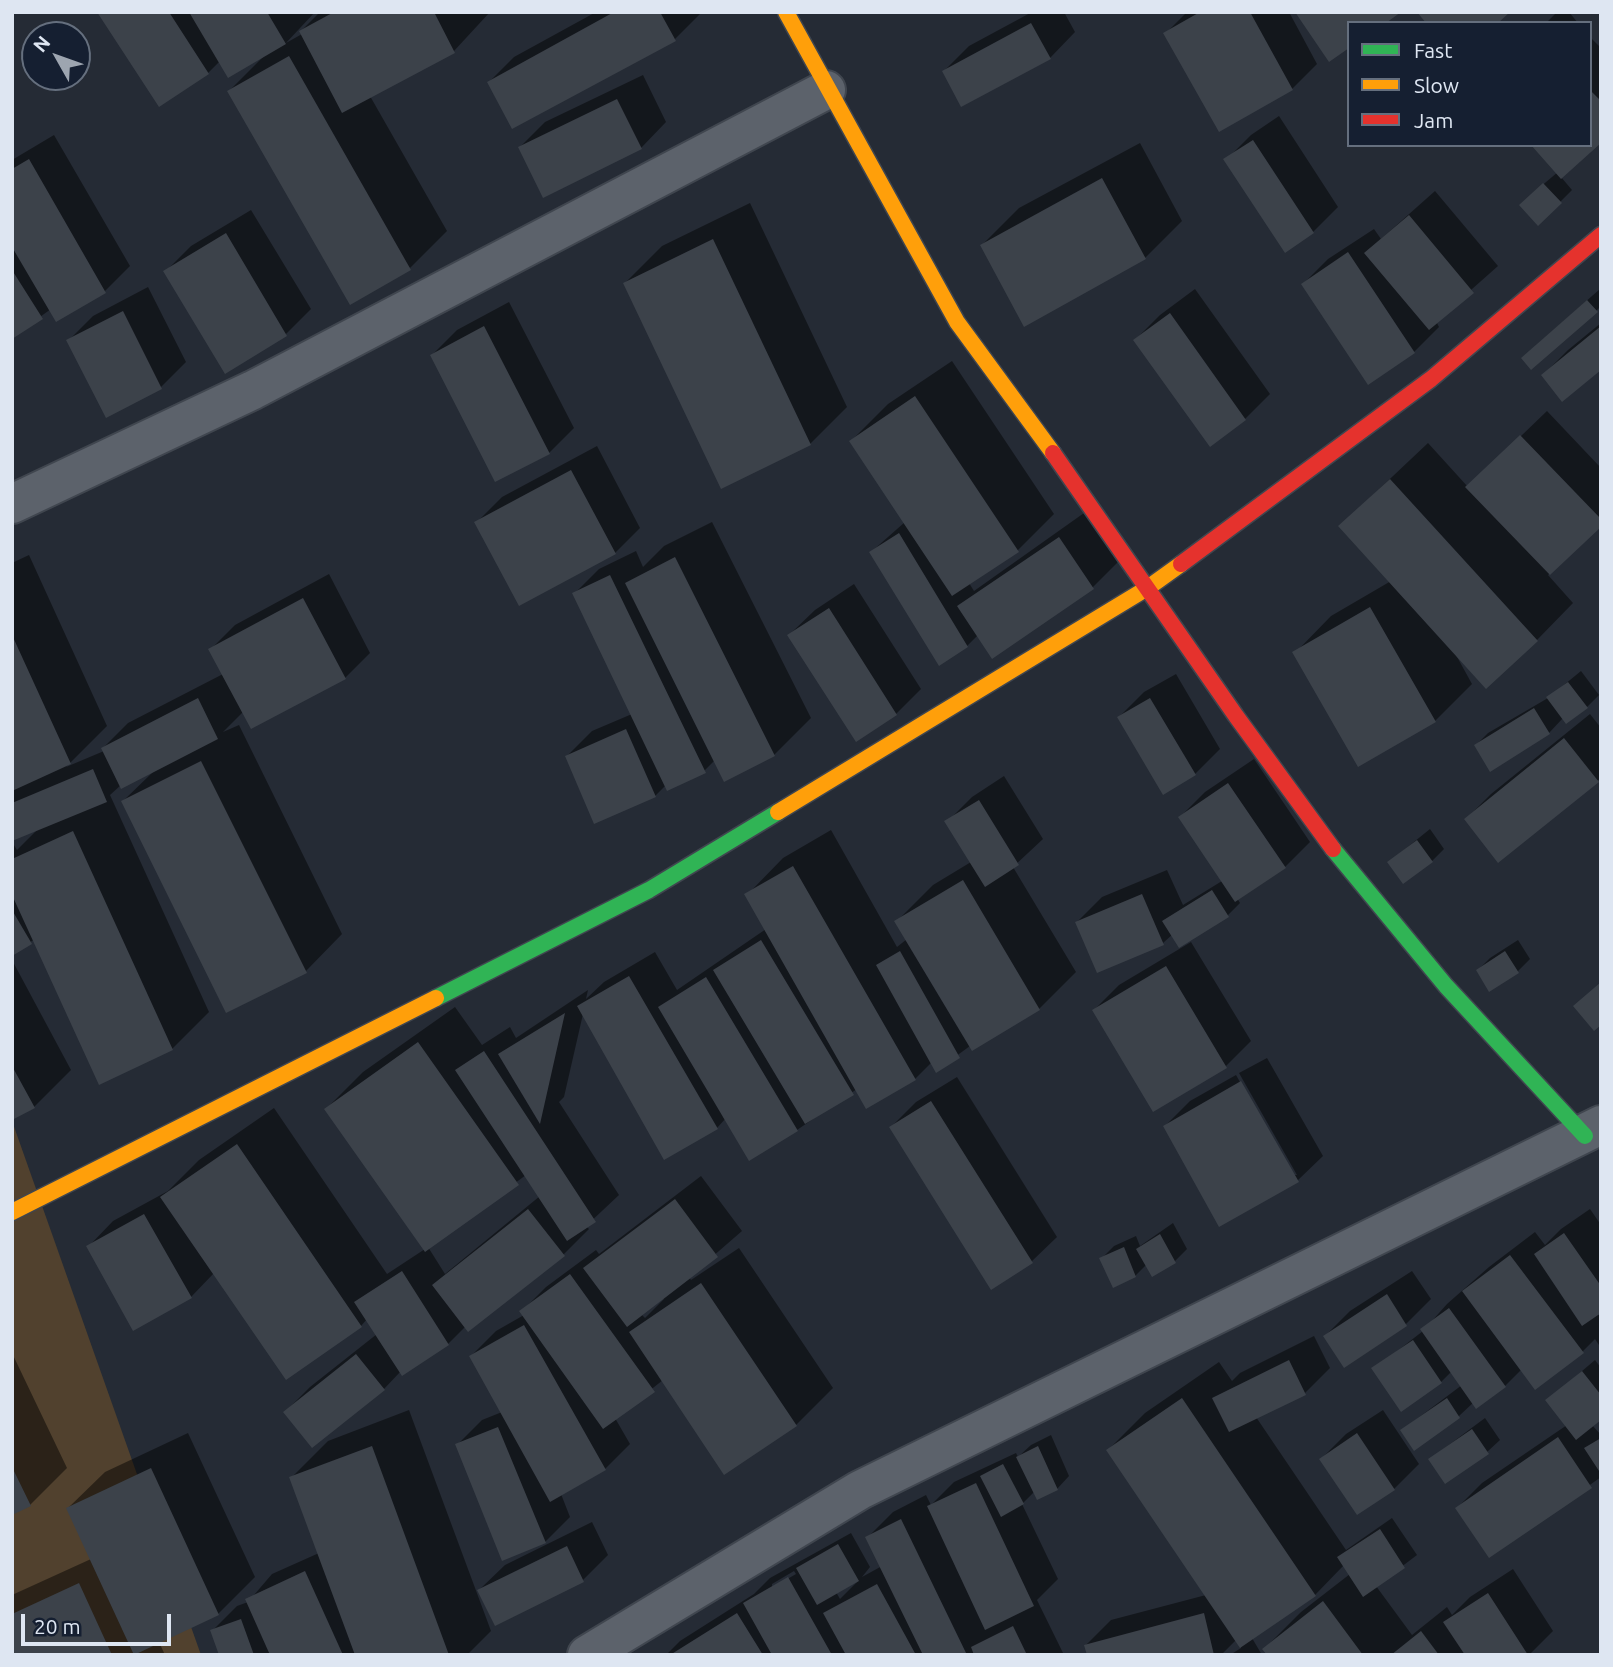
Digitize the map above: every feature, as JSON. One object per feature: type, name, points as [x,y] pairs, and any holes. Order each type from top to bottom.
[{"type":"street","points":[[587,1655],[860,1490],[1593,1130],[1446,986],[1354,878],[1236,716],[1149,587],[957,322],[826,90],[786,12]]},
{"type":"street","points":[[12,504],[253,390],[826,90]]},
{"type":"street","points":[[12,1212],[649,890],[1149,587],[1431,379],[1601,234]]},
{"type":"shaded area","points":[[12,1121],[201,1655],[12,1655]]},
{"type":"building","points":[[97,12],[169,12],[209,74],[159,107]]},
{"type":"building","points":[[189,12],[267,12],[286,44],[228,78]]},
{"type":"building","points":[[334,12],[434,12],[455,53],[342,113],[299,31]]},
{"type":"building","points":[[614,12],[660,12],[676,41],[512,129],[487,82]]},
{"type":"building","points":[[1200,12],[1250,12],[1293,90],[1219,132],[1163,33]]},
{"type":"building","points":[[1295,12],[1401,12],[1389,21],[1347,21],[1347,49],[1329,62]]},
{"type":"building","points":[[1417,12],[1510,12],[1500,21],[1424,21]]},
{"type":"building","points":[[1031,23],[1051,59],[961,107],[942,71]]},
{"type":"building","points":[[289,56],[411,270],[350,305],[227,91]]},
{"type":"building","points":[[1592,92],[1601,101],[1601,143],[1561,179],[1533,147],[1592,147]]},
{"type":"building","points":[[617,99],[642,149],[543,198],[518,147]]},
{"type":"building","points":[[1253,140],[1314,233],[1285,253],[1223,159]]},
{"type":"building","points":[[29,159],[106,293],[56,322],[12,247],[12,169]]},
{"type":"building","points":[[1102,178],[1146,259],[1024,327],[980,245]]},
{"type":"building","points":[[1543,183],[1562,203],[1538,226],[1519,205]]},
{"type":"building","points":[[1409,215],[1474,293],[1429,330],[1364,253]]},
{"type":"building","points":[[226,233],[287,336],[225,374],[163,271]]},
{"type":"building","points":[[713,239],[811,445],[721,489],[623,283]]},
{"type":"building","points":[[1348,252],[1415,353],[1368,385],[1301,284]]},
{"type":"building","points":[[12,270],[43,319],[12,339]]},
{"type":"building","points":[[1587,300],[1598,312],[1531,370],[1521,358]]},
{"type":"building","points":[[123,311],[162,389],[106,418],[66,340]]},
{"type":"building","points":[[1170,313],[1246,420],[1210,447],[1133,340]]},
{"type":"building","points":[[484,326],[550,454],[495,482],[430,355]]},
{"type":"building","points":[[1601,326],[1601,370],[1562,402],[1541,375]]},
{"type":"building","points":[[915,396],[1019,552],[952,596],[849,441]]},
{"type":"building","points":[[1520,435],[1601,519],[1601,527],[1550,575],[1465,487]]},
{"type":"building","points":[[571,470],[616,554],[519,606],[474,522]]},
{"type":"building","points":[[1390,479],[1538,641],[1486,689],[1338,526]]},
{"type":"building","points":[[899,533],[968,647],[939,666],[869,552]]},
{"type":"building","points":[[1059,537],[1094,589],[992,659],[957,606]]},
{"type":"building","points":[[675,557],[775,756],[724,782],[625,583]]},
{"type":"building","points":[[610,575],[706,773],[667,791],[572,593]]},
{"type":"building","points":[[303,598],[346,679],[251,729],[208,649]]},
{"type":"building","points":[[1370,607],[1436,722],[1358,767],[1292,652]]},
{"type":"building","points":[[829,608],[897,715],[856,742],[787,635]]},
{"type":"building","points":[[12,635],[71,764],[12,791]]},
{"type":"building","points":[[1568,682],[1588,708],[1566,724],[1546,697]]},
{"type":"building","points":[[198,698],[218,739],[121,789],[101,748]]},
{"type":"building","points":[[1150,698],[1196,775],[1163,795],[1117,717]]},
{"type":"building","points":[[1534,708],[1550,734],[1490,772],[1474,745]]},
{"type":"building","points":[[626,729],[656,797],[594,824],[565,756]]},
{"type":"building","points":[[1564,738],[1599,782],[1498,863],[1464,819]]},
{"type":"building","points":[[201,761],[307,973],[226,1013],[121,801]]},
{"type":"building","points":[[93,769],[107,802],[12,841],[12,803]]},
{"type":"building","points":[[1228,783],[1286,868],[1235,902],[1178,817]]},
{"type":"building","points":[[979,800],[1019,865],[985,887],[944,821]]},
{"type":"building","points":[[73,831],[173,1050],[99,1085],[12,895],[12,859]]},
{"type":"building","points":[[1417,840],[1433,862],[1403,884],[1387,862]]},
{"type":"building","points":[[793,866],[916,1080],[866,1109],[744,894]]},
{"type":"building","points":[[963,880],[1040,1010],[972,1051],[894,921]]},
{"type":"building","points":[[1212,890],[1229,917],[1179,948],[1162,921]]},
{"type":"building","points":[[1142,894],[1164,945],[1097,973],[1075,922]]},
{"type":"building","points":[[12,910],[32,944],[12,956]]},
{"type":"building","points":[[761,940],[854,1095],[805,1124],[713,970]]},
{"type":"building","points":[[900,951],[960,1058],[936,1073],[876,965]]},
{"type":"building","points":[[1505,951],[1519,973],[1489,992],[1476,970]]},
{"type":"building","points":[[1166,966],[1227,1068],[1153,1112],[1092,1010]]},
{"type":"building","points":[[629,976],[718,1129],[664,1160],[577,1006]]},
{"type":"building","points":[[706,977],[798,1131],[749,1161],[658,1007]]},
{"type":"building","points":[[1601,982],[1601,1025],[1594,1031],[1573,1006]]},
{"type":"building","points":[[565,1013],[540,1124],[498,1054]]},
{"type":"building","points":[[418,1042],[519,1185],[425,1252],[324,1109]]},
{"type":"building","points":[[484,1051],[596,1222],[567,1241],[455,1070]]},
{"type":"building","points":[[12,1066],[35,1108],[12,1120]]},
{"type":"building","points":[[1241,1081],[1299,1182],[1219,1227],[1163,1126]]},
{"type":"building","points":[[931,1101],[1033,1263],[991,1290],[889,1127]]},
{"type":"building","points":[[237,1144],[362,1327],[286,1380],[160,1197]]},
{"type":"building","points":[[675,1199],[718,1257],[627,1327],[583,1268]]},
{"type":"building","points":[[528,1209],[565,1256],[468,1332],[432,1285]]},
{"type":"building","points":[[144,1214],[192,1298],[133,1331],[86,1246]]},
{"type":"building","points":[[1564,1233],[1601,1286],[1601,1313],[1582,1326],[1534,1254]]},
{"type":"building","points":[[1160,1234],[1176,1263],[1152,1277],[1136,1249]]},
{"type":"building","points":[[1124,1247],[1136,1277],[1113,1288],[1099,1258]]},
{"type":"building","points":[[1510,1255],[1584,1353],[1535,1390],[1462,1291]]},
{"type":"building","points":[[402,1271],[449,1345],[402,1376],[354,1302]]},
{"type":"building","points":[[570,1274],[655,1392],[603,1429],[519,1311]]},
{"type":"building","points":[[701,1283],[797,1426],[724,1475],[629,1332]]},
{"type":"building","points":[[1387,1294],[1407,1326],[1344,1368],[1323,1336]]},
{"type":"building","points":[[1449,1308],[1506,1387],[1476,1409],[1420,1329]]},
{"type":"building","points":[[524,1325],[606,1470],[550,1502],[469,1356]]},
{"type":"building","points":[[1413,1340],[1442,1383],[1401,1412],[1371,1368]]},
{"type":"building","points":[[356,1354],[385,1390],[312,1448],[283,1412]]},
{"type":"building","points":[[1289,1360],[1306,1395],[1229,1432],[1212,1398]]},
{"type":"building","points":[[1582,1371],[1601,1395],[1601,1420],[1576,1440],[1545,1400]]},
{"type":"building","points":[[1182,1398],[1316,1596],[1240,1648],[1106,1450]]},
{"type":"building","points":[[1447,1398],[1460,1418],[1414,1451],[1400,1430]]},
{"type":"building","points":[[498,1427],[546,1543],[502,1561],[455,1444]]},
{"type":"building","points":[[1472,1429],[1489,1454],[1445,1484],[1428,1459]]},
{"type":"building","points":[[1357,1433],[1395,1490],[1357,1515],[1319,1459]]},
{"type":"building","points":[[1558,1437],[1592,1488],[1489,1558],[1455,1508]]},
{"type":"building","points":[[1601,1438],[1601,1474],[1584,1448]]},
{"type":"building","points":[[372,1446],[449,1655],[355,1655],[289,1477]]},
{"type":"building","points":[[1038,1446],[1058,1490],[1037,1500],[1016,1457]]},
{"type":"building","points":[[1003,1464],[1024,1504],[1001,1517],[980,1476]]},
{"type":"building","points":[[12,1467],[31,1506],[12,1515]]},
{"type":"building","points":[[151,1468],[219,1615],[134,1655],[66,1508]]},
{"type":"building","points":[[976,1483],[1034,1606],[985,1630],[927,1506]]},
{"type":"building","points":[[901,1519],[967,1655],[923,1655],[865,1537]]},
{"type":"building","points":[[1380,1529],[1405,1568],[1363,1597],[1337,1557]]},
{"type":"building","points":[[838,1544],[859,1581],[817,1605],[796,1568]]},
{"type":"building","points":[[567,1546],[584,1582],[495,1626],[477,1590]]},
{"type":"building","points":[[305,1571],[343,1655],[270,1655],[245,1599]]},
{"type":"building","points":[[788,1577],[832,1655],[772,1655],[743,1603]]},
{"type":"building","points":[[79,1583],[112,1655],[12,1655],[12,1614]]},
{"type":"building","points":[[877,1584],[916,1655],[846,1655],[823,1613]]},
{"type":"building","points":[[1488,1593],[1528,1655],[1465,1655],[1443,1622]]},
{"type":"building","points":[[1323,1601],[1363,1655],[1267,1655],[1262,1649]]},
{"type":"building","points":[[737,1613],[763,1655],[670,1655]]},
{"type":"building","points":[[1204,1613],[1214,1655],[1087,1655],[1084,1645]]},
{"type":"building","points":[[241,1619],[254,1655],[219,1655],[210,1630]]},
{"type":"building","points":[[1013,1626],[1027,1655],[974,1655],[971,1647]]},
{"type":"building","points":[[1421,1631],[1439,1655],[1391,1655]]},
{"type":"traffic: fast","points":[[436,998],[649,890],[778,812]]},
{"type":"traffic: fast","points":[[1333,849],[1446,986],[1585,1136]]},
{"type":"traffic: slow","points":[[786,12],[957,322],[1053,453]]},
{"type":"traffic: slow","points":[[778,812],[1149,587],[1181,564]]},
{"type":"traffic: slow","points":[[12,1212],[436,998]]},
{"type":"traffic: jam","points":[[1181,564],[1431,379],[1601,235]]},
{"type":"traffic: jam","points":[[1053,453],[1236,716],[1333,849]]}]
